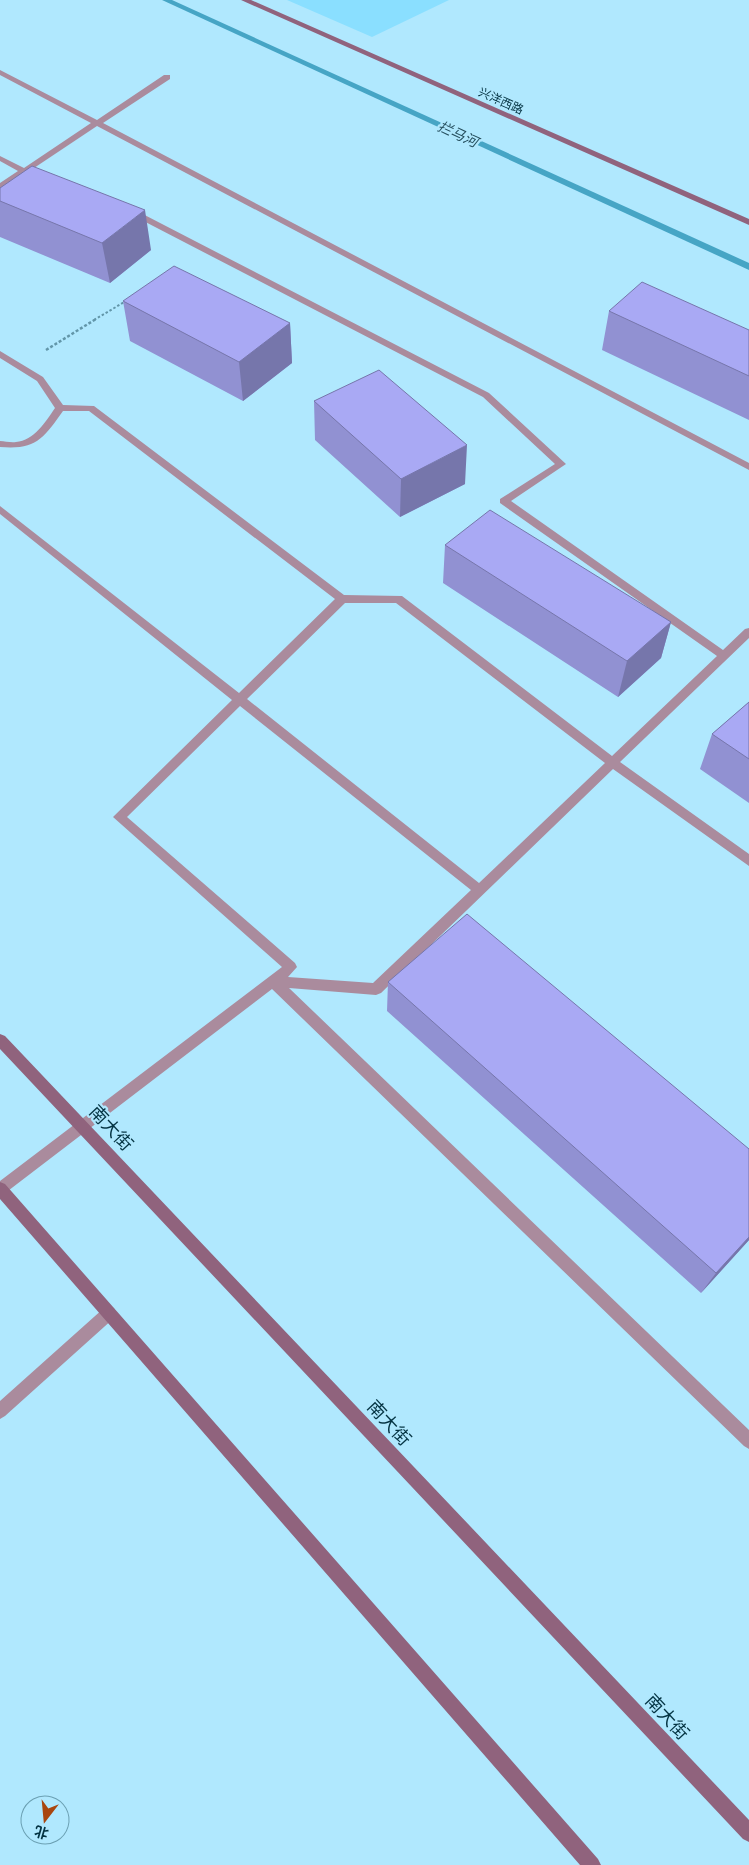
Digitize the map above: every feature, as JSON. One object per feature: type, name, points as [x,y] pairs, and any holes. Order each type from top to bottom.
[{"type":"main road","name":"兴洋西路","points":[[245,0],[749,222]]},
{"type":"main road","name":"南大街","points":[[0,1040],[749,1833]]},
{"type":"main road","points":[[0,1190],[592,1865]]},
{"type":"street","points":[[0,72],[749,467]]},
{"type":"street","points":[[0,187],[167,77]]},
{"type":"street","points":[[0,158],[24,171],[52,180]]},
{"type":"street","points":[[124,207],[486,395],[561,464],[504,501],[724,656]]},
{"type":"street","points":[[0,354],[40,379],[60,408]]},
{"type":"street","points":[[0,444],[20,446],[35,438],[48,426],[60,408]]},
{"type":"street","points":[[60,408],[91,408],[342,599],[398,599],[613,762],[749,861]]},
{"type":"street","points":[[0,509],[479,890]]},
{"type":"street","points":[[0,1190],[291,967],[118,817],[342,599]]},
{"type":"street","points":[[273,981],[376,989],[749,632]]},
{"type":"street","points":[[273,981],[749,1441]]},
{"type":"street","points":[[0,1411],[109,1313]]},
{"type":"path","points":[[20,366],[130,298]]},
{"type":"shaded area","points":[[287,0],[449,0],[372,37]]},
{"type":"building","points":[[32,166],[145,210],[102,243],[0,201],[0,188]]},
{"type":"building","points":[[174,266],[290,323],[239,362],[123,301]]},
{"type":"building","points":[[642,282],[749,330],[749,376],[609,311]]},
{"type":"building","points":[[379,370],[467,445],[401,479],[314,401]]},
{"type":"building","points":[[490,510],[671,622],[627,661],[445,545]]},
{"type":"building","points":[[749,702],[749,759],[712,734]]},
{"type":"building","points":[[467,914],[749,1149],[749,1237],[716,1273],[388,982]]},
{"type":"waterway","name":"拦马河","points":[[166,0],[749,267]]}]
